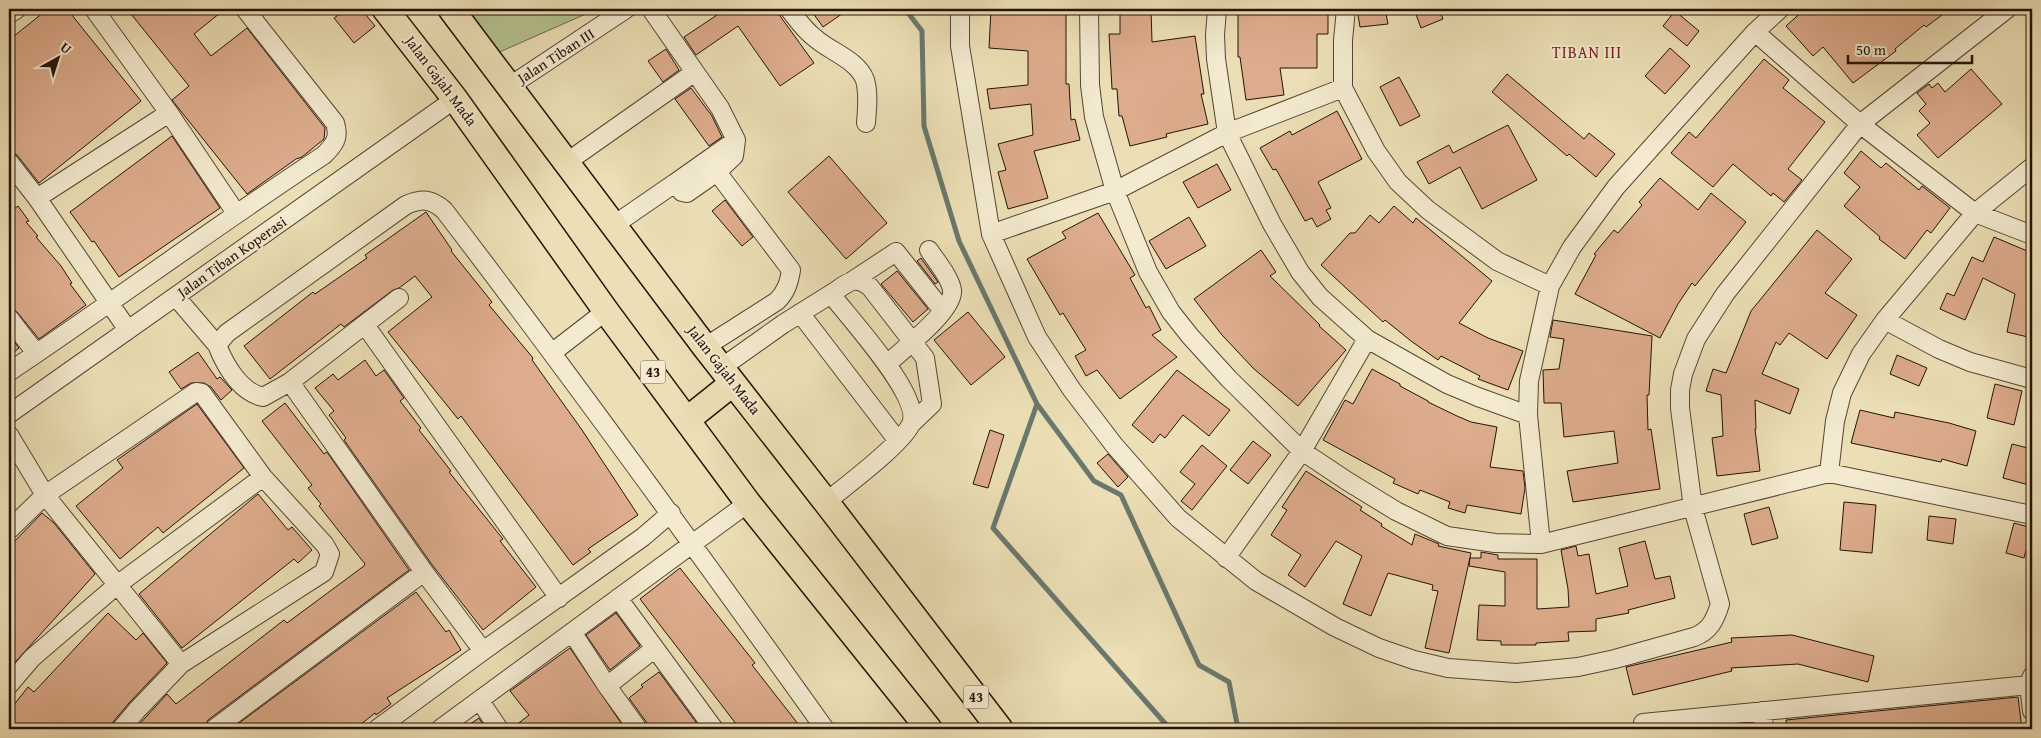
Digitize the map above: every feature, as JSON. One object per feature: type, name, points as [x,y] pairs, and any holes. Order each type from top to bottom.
[{"type":"highway","name":"Jalan Gajah Mada","points":[[386,9],[456,99],[606,311],[688,419],[748,503],[929,729]]},
{"type":"highway","name":"Jalan Gajah Mada","points":[[451,9],[705,348],[1000,729]]},
{"type":"highway","points":[[688,419],[727,375]]},
{"type":"street","points":[[9,14],[17,9]]},
{"type":"street","points":[[94,9],[169,113],[236,213]]},
{"type":"street","points":[[9,372],[236,213],[324,156],[333,146],[338,137],[335,123],[245,9]]},
{"type":"street","points":[[651,9],[720,108],[736,140],[734,156],[717,172],[687,193],[682,192],[675,183]]},
{"type":"street","points":[[789,9],[814,38],[858,70],[864,79],[867,93],[866,123]]},
{"type":"street","points":[[960,9],[960,46],[991,234],[1036,337],[1072,390],[1114,445],[1178,518],[1226,558],[1256,581],[1335,628],[1379,648],[1414,660],[1448,668],[1516,672],[1578,667],[1615,659],[1694,637],[1704,633],[1710,626],[1720,604],[1693,508],[1680,408],[1680,390],[1688,357],[1706,321],[1725,294],[1860,124],[2007,9]]},
{"type":"street","points":[[1089,9],[1090,86],[1094,117],[1115,191],[1148,272],[1172,312],[1190,336],[1229,379],[1302,451],[1346,481],[1396,511],[1447,536],[1495,543],[1541,544],[1829,473],[2032,515]]},
{"type":"street","points":[[1217,9],[1216,58],[1227,133],[1272,224],[1300,272],[1320,297],[1367,339],[1447,384],[1528,416]]},
{"type":"street","points":[[1346,9],[1343,40],[1343,88],[1376,151],[1398,182],[1428,210],[1497,262],[1550,286]]},
{"type":"street","points":[[1541,544],[1528,416],[1529,381],[1550,286],[1572,248],[1616,188],[1755,32],[1780,9]]},
{"type":"street","name":"Jalan Tiban III","points":[[510,86],[619,11]]},
{"type":"street","points":[[1755,32],[1860,124],[1975,213],[2032,235]]},
{"type":"street","points":[[567,162],[695,72]]},
{"type":"street","points":[[991,234],[1115,191],[1227,133],[1343,88]]},
{"type":"street","name":"Jalan Tiban Koperasi","points":[[9,414],[456,99]]},
{"type":"street","points":[[38,198],[169,113]]},
{"type":"street","points":[[614,225],[736,140]]},
{"type":"street","points":[[9,162],[38,198],[128,330]]},
{"type":"street","points":[[1829,473],[1835,421],[1842,393],[1862,354],[1884,320],[1975,213],[2032,167]]},
{"type":"street","points":[[705,348],[772,305],[784,294],[791,270],[717,172]]},
{"type":"street","points":[[217,345],[227,333],[406,205],[426,199],[435,202],[444,210],[553,352],[825,729]]},
{"type":"street","points":[[887,364],[943,311],[951,300],[952,291],[950,283],[929,250]]},
{"type":"street","points":[[727,375],[783,324],[896,252],[943,311]]},
{"type":"street","points":[[826,502],[898,442],[911,424],[932,404],[933,399],[925,358],[870,287],[862,282],[852,281]]},
{"type":"street","points":[[831,294],[887,364],[908,399],[912,410],[911,424]]},
{"type":"street","points":[[176,297],[217,345],[221,356],[234,375],[248,391],[262,398],[290,382],[399,298]]},
{"type":"street","points":[[772,305],[769,312],[774,320],[783,324]]},
{"type":"street","points":[[553,352],[606,311]]},
{"type":"street","points":[[800,313],[898,442]]},
{"type":"street","points":[[9,318],[36,353]]},
{"type":"street","points":[[1884,320],[1939,349],[1970,362],[2032,379]]},
{"type":"street","points":[[365,325],[559,598]]},
{"type":"street","points":[[1226,558],[1302,451],[1367,339]]},
{"type":"street","points":[[290,382],[424,572],[483,651]]},
{"type":"street","points":[[9,530],[45,495],[196,392],[202,393],[263,477],[325,545],[330,554],[324,572],[181,664],[121,729]]},
{"type":"street","points":[[9,434],[45,495],[181,664]]},
{"type":"street","points":[[9,685],[32,658],[117,584],[263,477]]},
{"type":"street","points":[[440,729],[748,503]]},
{"type":"street","points":[[377,729],[643,537],[671,513]]},
{"type":"street","points":[[214,729],[424,572]]},
{"type":"street","points":[[618,598],[714,729]]},
{"type":"street","points":[[572,632],[638,729]]},
{"type":"street","points":[[607,686],[654,649]]},
{"type":"street","points":[[1643,723],[2031,681],[2032,711]]},
{"type":"street","points":[[480,701],[499,729]]},
{"type":"street","points":[[1762,711],[1764,729]]},
{"type":"green space","points":[[462,9],[585,9],[588,13],[495,54]]},
{"type":"building","points":[[48,9],[67,9],[141,101],[39,183],[17,155],[9,152],[9,40]]},
{"type":"building","points":[[127,9],[225,9],[194,34],[211,56],[247,28],[325,128],[324,139],[302,157],[296,159],[247,194],[172,100],[189,86]]},
{"type":"building","points":[[347,9],[361,9],[375,26],[354,43],[334,18]]},
{"type":"building","points":[[726,9],[775,9],[814,63],[780,86],[738,26],[696,55],[684,37]]},
{"type":"building","points":[[810,9],[849,9],[823,27]]},
{"type":"building","points":[[991,9],[1066,9],[1066,84],[1069,84],[1071,120],[1075,119],[1080,140],[1034,151],[1048,198],[1008,209],[998,172],[1006,170],[998,144],[1033,135],[1031,104],[990,109],[987,89],[1028,85],[1028,51],[989,48]]},
{"type":"building","points":[[1120,9],[1151,9],[1152,42],[1195,36],[1204,94],[1201,94],[1208,124],[1166,134],[1167,137],[1130,146],[1122,116],[1119,116],[1117,89],[1112,89],[1109,34],[1120,34]]},
{"type":"building","points":[[1238,9],[1328,9],[1328,34],[1317,34],[1317,68],[1280,68],[1284,95],[1246,100],[1240,57],[1238,57]]},
{"type":"building","points":[[1357,9],[1385,9],[1388,24],[1360,27]]},
{"type":"building","points":[[1414,9],[1439,9],[1443,19],[1421,28]]},
{"type":"building","points":[[1805,9],[1950,9],[1926,27],[1924,25],[1895,49],[1896,51],[1853,83],[1823,47],[1813,56],[1786,26]]},
{"type":"building","points":[[1675,11],[1699,31],[1687,46],[1663,26]]},
{"type":"building","points":[[1670,48],[1690,66],[1665,94],[1645,76]]},
{"type":"building","points":[[666,49],[679,70],[663,82],[648,61]]},
{"type":"building","points":[[1764,59],[1789,80],[1783,88],[1825,122],[1788,169],[1802,180],[1784,202],[1773,193],[1771,196],[1733,164],[1713,187],[1671,153],[1689,132],[1696,138]]},
{"type":"building","points":[[1971,69],[2002,104],[1938,158],[1917,135],[1930,123],[1919,111],[1926,104],[1917,93],[1929,84],[1932,88],[1938,83],[1945,92]]},
{"type":"building","points":[[1507,74],[1584,139],[1589,133],[1615,154],[1596,177],[1569,154],[1567,156],[1492,92]]},
{"type":"building","points":[[1399,77],[1420,116],[1400,126],[1380,87]]},
{"type":"building","points":[[691,88],[712,116],[722,137],[709,146],[675,99]]},
{"type":"building","points":[[1337,111],[1362,159],[1318,182],[1331,208],[1326,210],[1331,219],[1317,227],[1312,218],[1305,221],[1276,169],[1273,170],[1260,148],[1290,131],[1292,135]]},
{"type":"building","points":[[1508,125],[1537,180],[1482,209],[1460,167],[1429,184],[1417,162],[1449,145],[1453,153]]},
{"type":"building","points":[[172,136],[220,208],[119,277],[94,241],[92,242],[70,212]]},
{"type":"building","points":[[1861,151],[1881,168],[1886,163],[1919,190],[1922,186],[1950,208],[1931,233],[1927,230],[1905,259],[1879,239],[1880,237],[1844,206],[1860,187],[1844,173]]},
{"type":"building","points":[[829,156],[887,223],[846,259],[788,192]]},
{"type":"building","points":[[1217,164],[1231,190],[1198,208],[1183,182]]},
{"type":"building","points":[[1660,178],[1698,210],[1711,193],[1746,222],[1695,286],[1692,283],[1678,304],[1660,338],[1575,294],[1596,255],[1594,254],[1614,230],[1618,233],[1642,205],[1639,202]]},
{"type":"building","points":[[725,200],[753,237],[742,246],[712,211]]},
{"type":"building","points":[[18,206],[29,221],[26,222],[38,236],[36,237],[61,266],[72,283],[70,284],[86,305],[39,339],[17,312],[9,308],[9,213]]},
{"type":"building","points":[[1394,206],[1413,223],[1416,218],[1492,281],[1459,323],[1488,338],[1523,351],[1508,390],[1478,379],[1480,376],[1441,356],[1438,360],[1385,320],[1383,322],[1321,265],[1350,233],[1355,233],[1370,215],[1379,223]]},
{"type":"building","points":[[426,212],[451,251],[492,302],[489,305],[533,358],[532,360],[582,430],[638,515],[588,549],[591,552],[573,565],[461,416],[458,419],[388,332],[432,297],[415,276],[344,327],[341,324],[270,379],[244,346],[313,292],[315,294],[367,258],[365,255]]},
{"type":"building","points":[[1098,213],[1135,275],[1130,278],[1146,308],[1149,306],[1161,330],[1152,335],[1177,357],[1120,399],[1097,370],[1086,376],[1075,356],[1086,350],[1063,313],[1060,315],[1027,259],[1066,238],[1062,232]]},
{"type":"building","points":[[1189,217],[1206,246],[1166,269],[1149,241]]},
{"type":"building","points":[[1817,230],[1852,259],[1825,293],[1857,315],[1827,359],[1789,333],[1780,345],[1776,342],[1762,374],[1799,389],[1790,414],[1755,400],[1755,429],[1760,471],[1717,476],[1712,438],[1723,436],[1721,395],[1706,391],[1713,369],[1726,373],[1751,311]]},
{"type":"building","points":[[1994,237],[2032,253],[2032,338],[2007,332],[2015,294],[1983,278],[1965,320],[1940,309],[1947,293],[1954,296],[1972,257],[1983,262]]},
{"type":"building","points":[[1261,250],[1276,272],[1270,276],[1319,326],[1346,350],[1298,406],[1254,369],[1222,335],[1194,299]]},
{"type":"building","points":[[921,258],[938,282],[935,284],[917,261]]},
{"type":"building","points":[[897,271],[928,309],[913,322],[881,284]]},
{"type":"building","points":[[968,312],[1005,357],[971,385],[934,340]]},
{"type":"building","points":[[1553,320],[1652,336],[1649,395],[1647,395],[1648,430],[1651,429],[1660,489],[1573,502],[1567,471],[1618,463],[1614,431],[1564,437],[1561,403],[1544,403],[1543,370],[1559,369],[1564,339],[1550,337]]},
{"type":"building","points":[[9,335],[19,348],[9,356]]},
{"type":"building","points":[[198,352],[217,379],[220,377],[232,390],[221,400],[211,387],[204,383],[191,383],[181,389],[169,372]]},
{"type":"building","points":[[1897,355],[1927,368],[1919,386],[1890,374]]},
{"type":"building","points":[[365,360],[376,376],[384,370],[404,398],[400,401],[421,428],[419,430],[451,471],[449,472],[503,539],[500,541],[536,587],[483,630],[433,566],[344,440],[346,438],[329,415],[334,411],[315,388],[333,374],[338,380]]},
{"type":"building","points":[[1372,369],[1428,402],[1457,416],[1471,422],[1497,427],[1490,467],[1523,471],[1525,488],[1521,514],[1467,505],[1465,513],[1448,508],[1450,502],[1420,490],[1418,494],[1393,483],[1395,479],[1323,440],[1345,400],[1353,404]]},
{"type":"building","points":[[1177,370],[1230,410],[1209,436],[1183,415],[1165,438],[1160,434],[1153,443],[1132,425]]},
{"type":"building","points":[[1995,384],[2022,391],[2014,425],[1987,418]]},
{"type":"building","points":[[285,403],[324,454],[327,452],[409,570],[208,720],[204,729],[135,729],[167,694],[176,704],[284,620],[287,623],[365,564],[319,506],[321,504],[308,488],[312,485],[262,421]]},
{"type":"building","points":[[197,404],[244,468],[163,533],[158,527],[120,559],[76,506],[123,468],[117,460]]},
{"type":"building","points":[[1860,410],[1894,418],[1895,412],[1949,423],[1976,431],[1967,466],[1942,459],[1941,462],[1851,443]]},
{"type":"building","points":[[990,430],[1004,435],[988,488],[973,484]]},
{"type":"building","points":[[1253,441],[1271,455],[1248,484],[1230,470]]},
{"type":"building","points":[[2012,444],[2032,449],[2032,470],[2029,485],[2003,478]]},
{"type":"building","points":[[1202,445],[1227,466],[1192,510],[1181,501],[1195,484],[1180,472]]},
{"type":"building","points":[[1108,454],[1128,477],[1118,487],[1097,463]]},
{"type":"building","points":[[1306,471],[1362,507],[1360,510],[1382,524],[1381,526],[1412,545],[1415,534],[1439,544],[1438,546],[1471,553],[1449,653],[1425,648],[1438,591],[1432,590],[1433,585],[1388,573],[1371,616],[1343,604],[1362,556],[1336,541],[1305,587],[1288,575],[1301,555],[1271,535],[1287,510],[1282,507]]},
{"type":"building","points":[[258,494],[288,530],[292,527],[312,550],[298,563],[294,559],[182,648],[139,594]]},
{"type":"building","points":[[1844,502],[1876,505],[1872,553],[1840,550]]},
{"type":"building","points":[[1769,507],[1778,538],[1752,545],[1744,514]]},
{"type":"building","points":[[42,513],[54,523],[95,574],[9,669],[9,547]]},
{"type":"building","points":[[1929,516],[1956,519],[1953,544],[1927,540]]},
{"type":"building","points":[[2014,523],[2032,528],[2024,558],[2006,553]]},
{"type":"building","points":[[1645,541],[1655,579],[1670,576],[1675,598],[1628,610],[1629,613],[1596,619],[1596,631],[1568,632],[1569,641],[1536,643],[1536,645],[1501,645],[1501,641],[1477,640],[1479,605],[1505,606],[1505,572],[1469,566],[1470,558],[1481,558],[1481,552],[1498,555],[1498,559],[1537,559],[1537,609],[1569,607],[1568,589],[1561,550],[1576,546],[1578,556],[1589,554],[1596,594],[1628,586],[1619,548]]},
{"type":"building","points":[[680,568],[755,663],[752,665],[802,729],[740,729],[640,599]]},
{"type":"building","points":[[416,592],[446,632],[449,630],[461,650],[387,698],[391,704],[376,715],[375,713],[355,729],[231,729]]},
{"type":"building","points":[[108,613],[136,640],[143,633],[167,663],[129,703],[113,722],[111,729],[9,729],[9,711],[28,687],[34,692]]},
{"type":"building","points":[[616,613],[640,646],[610,670],[586,635]]},
{"type":"building","points":[[1792,635],[1874,656],[1868,682],[1798,664],[1731,668],[1732,671],[1633,695],[1626,667],[1732,642],[1731,638]]},
{"type":"building","points":[[570,648],[625,729],[511,729],[529,715],[510,691]]},
{"type":"building","points":[[659,672],[701,729],[648,729],[647,723],[629,698],[643,687],[641,685]]},
{"type":"building","points":[[2018,697],[2022,729],[1787,729],[1786,720]]},
{"type":"building","points":[[479,718],[486,729],[463,729]]},
{"type":"waterway","points":[[905,9],[922,31],[924,126],[959,241],[1037,404],[1094,481],[1121,495],[1199,665],[1229,682],[1238,729]]},
{"type":"waterway","points":[[1037,404],[993,528],[1170,729]]},
{"type":"district","name":"TIBAN III","points":[[1587,52]]}]
